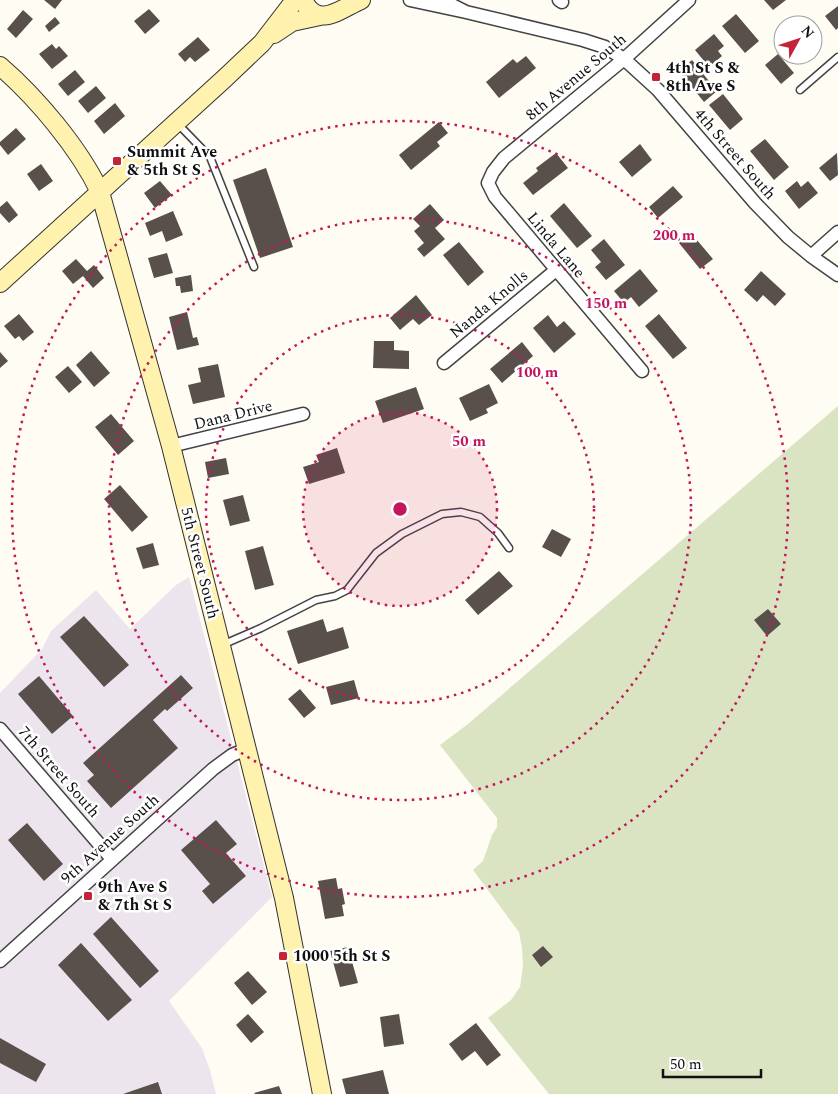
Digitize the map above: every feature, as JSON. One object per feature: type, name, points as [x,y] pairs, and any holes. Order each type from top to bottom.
[{"type":"street","points":[[262,43],[295,0]]},
{"type":"street","points":[[303,0],[307,8],[320,16]]},
{"type":"street","points":[[0,283],[262,43],[292,22],[337,13],[360,0]]},
{"type":"street","name":"4th Street South","points":[[410,0],[583,40],[605,47],[624,58],[658,90],[755,203],[788,237],[838,275]]},
{"type":"street","name":"4th Street South","points":[[442,0],[466,12]]},
{"type":"street","name":"8th Avenue South","points":[[488,183],[493,172],[504,158],[624,58],[689,0]]},
{"type":"street","name":"5th Street South","points":[[0,66],[29,94],[74,147],[91,172],[100,192],[171,446],[284,898],[322,1094]]},
{"type":"street","name":"Linda Lane","points":[[488,183],[495,197],[642,371]]},
{"type":"street","points":[[811,256],[838,232]]},
{"type":"street","name":"Nanda Knolls","points":[[444,363],[556,270]]},
{"type":"street","name":"Dana Drive","points":[[171,446],[303,414]]},
{"type":"street","name":"7th Street South","points":[[0,729],[112,859]]},
{"type":"street","name":"9th Avenue South","points":[[0,961],[213,769],[232,755],[247,749]]},
{"type":"lane","points":[[800,90],[838,56]]},
{"type":"lane","points":[[176,122],[210,157],[254,267]]},
{"type":"lane","points":[[221,646],[316,600],[335,596],[348,590],[376,553],[402,534],[442,514],[461,512],[480,517],[498,533],[509,548]]},
{"type":"shaded area","points":[[189,577],[272,897],[169,1001],[202,1048],[216,1094],[0,1094],[0,693],[42,649],[51,631],[96,590],[130,629],[176,585]]},
{"type":"green space","points":[[838,406],[838,1094],[549,1094],[488,1018],[511,1000],[520,987],[523,966],[522,948],[519,932],[473,870],[483,861],[492,835],[497,827],[497,818],[440,745],[468,724]]},
{"type":"building","points":[[44,0],[62,0],[55,9]]},
{"type":"building","points":[[764,0],[786,0],[773,10]]},
{"type":"building","points":[[838,6],[838,28],[836,30],[825,16]]},
{"type":"building","points":[[149,9],[160,21],[145,34],[134,21]]},
{"type":"building","points":[[23,10],[33,19],[16,38],[7,29]]},
{"type":"building","points":[[736,14],[759,41],[745,53],[722,26]]},
{"type":"building","points":[[55,17],[60,23],[49,32],[45,26]]},
{"type":"building","points":[[714,34],[724,46],[718,51],[722,56],[709,67],[695,50]]},
{"type":"building","points":[[198,37],[210,50],[195,62],[190,57],[185,62],[178,54]]},
{"type":"building","points":[[52,44],[56,49],[59,46],[68,56],[52,69],[39,54]]},
{"type":"building","points":[[526,56],[536,68],[499,98],[486,82],[513,59],[517,63]]},
{"type":"building","points":[[773,58],[773,65],[787,65],[794,73],[781,84],[765,65]]},
{"type":"building","points":[[692,60],[717,91],[704,102],[679,71]]},
{"type":"building","points":[[75,70],[85,82],[68,96],[58,84]]},
{"type":"building","points":[[96,86],[106,98],[88,113],[78,101]]},
{"type":"building","points":[[723,94],[743,119],[730,130],[709,105]]},
{"type":"building","points":[[115,103],[125,116],[104,134],[94,121]]},
{"type":"building","points":[[439,122],[448,133],[437,142],[440,146],[411,170],[399,155]]},
{"type":"building","points":[[16,128],[26,139],[8,155],[0,145],[0,142]]},
{"type":"building","points":[[765,139],[789,167],[774,180],[750,151]]},
{"type":"building","points":[[640,144],[652,160],[632,177],[619,162]]},
{"type":"building","points":[[556,153],[568,168],[533,195],[523,183],[538,171],[536,168]]},
{"type":"building","points":[[837,153],[838,175],[830,181],[819,168]]},
{"type":"building","points":[[41,164],[53,181],[39,191],[27,174]]},
{"type":"building","points":[[266,168],[293,247],[260,258],[233,180]]},
{"type":"building","points":[[160,181],[172,195],[155,208],[144,193]]},
{"type":"building","points":[[797,181],[801,187],[808,181],[818,193],[799,209],[785,191]]},
{"type":"building","points":[[673,186],[683,197],[658,218],[649,207]]},
{"type":"building","points":[[7,201],[18,215],[9,223],[0,213],[0,207]]},
{"type":"building","points":[[564,203],[592,236],[577,248],[550,216]]},
{"type":"building","points":[[430,204],[444,220],[435,228],[445,239],[424,257],[417,249],[424,243],[414,231],[420,226],[413,219]]},
{"type":"building","points":[[173,211],[183,235],[166,242],[162,231],[150,236],[145,223]]},
{"type":"building","points":[[691,233],[713,259],[700,269],[679,243]]},
{"type":"building","points":[[604,239],[625,265],[606,280],[595,267],[601,262],[591,250]]},
{"type":"building","points":[[459,242],[484,272],[468,286],[443,255]]},
{"type":"building","points":[[167,253],[173,273],[154,278],[148,258]]},
{"type":"building","points":[[76,259],[87,271],[94,265],[104,278],[93,288],[83,276],[73,284],[62,271]]},
{"type":"building","points":[[640,269],[658,291],[639,307],[631,297],[624,303],[614,291]]},
{"type":"building","points":[[761,271],[786,294],[775,306],[763,295],[757,302],[744,290]]},
{"type":"building","points":[[191,275],[193,291],[181,293],[180,286],[176,286],[175,278]]},
{"type":"building","points":[[416,295],[432,315],[419,325],[413,319],[400,330],[390,318]]},
{"type":"building","points":[[187,312],[193,338],[197,337],[199,345],[177,350],[169,317]]},
{"type":"building","points":[[19,314],[34,332],[23,341],[19,336],[15,339],[4,326]]},
{"type":"building","points":[[659,314],[687,348],[673,359],[645,326]]},
{"type":"building","points":[[548,315],[557,327],[564,321],[576,334],[554,353],[533,328]]},
{"type":"building","points":[[374,341],[394,341],[394,350],[409,351],[409,369],[373,368]]},
{"type":"building","points":[[522,342],[533,356],[502,383],[490,369]]},
{"type":"building","points":[[91,351],[110,373],[94,387],[76,365]]},
{"type":"building","points":[[0,352],[8,361],[0,368]]},
{"type":"building","points":[[218,364],[225,397],[193,404],[188,385],[201,382],[198,368]]},
{"type":"building","points":[[68,366],[82,382],[69,393],[55,377]]},
{"type":"building","points":[[489,384],[498,403],[486,409],[488,413],[470,421],[459,398]]},
{"type":"building","points":[[416,387],[424,409],[383,423],[375,401]]},
{"type":"building","points":[[111,414],[134,441],[118,455],[95,427]]},
{"type":"building","points":[[337,448],[345,473],[309,484],[303,467],[319,462],[316,455]]},
{"type":"building","points":[[226,458],[229,474],[208,478],[205,462]]},
{"type":"building","points":[[120,485],[148,517],[132,532],[104,499]]},
{"type":"building","points":[[243,495],[250,521],[230,526],[223,500]]},
{"type":"building","points":[[552,529],[571,539],[561,557],[542,547]]},
{"type":"building","points":[[153,543],[159,565],[143,569],[136,548]]},
{"type":"building","points":[[263,546],[274,585],[255,590],[245,551]]},
{"type":"building","points":[[499,571],[513,586],[478,615],[465,600]]},
{"type":"building","points":[[768,609],[781,624],[767,636],[754,620]]},
{"type":"building","points":[[84,616],[129,665],[104,687],[60,637]]},
{"type":"building","points":[[323,619],[327,632],[343,627],[349,648],[298,664],[287,631]]},
{"type":"building","points":[[181,675],[193,688],[167,711],[165,709],[153,720],[178,748],[111,808],[87,781],[94,775],[83,763]]},
{"type":"building","points":[[39,676],[73,716],[52,734],[18,694]]},
{"type":"building","points":[[354,680],[359,698],[331,705],[326,687]]},
{"type":"building","points":[[300,689],[316,708],[304,718],[288,699]]},
{"type":"building","points":[[216,820],[237,844],[226,853],[246,876],[213,904],[202,891],[210,884],[181,850]]},
{"type":"building","points":[[27,823],[63,864],[44,881],[8,840]]},
{"type":"building","points":[[336,878],[338,889],[342,888],[345,904],[342,905],[344,916],[325,919],[318,881]]},
{"type":"building","points":[[111,917],[159,971],[140,988],[93,934]]},
{"type":"building","points":[[81,943],[132,1000],[108,1021],[58,965]]},
{"type":"building","points":[[543,946],[553,957],[541,967],[532,955]]},
{"type":"building","points":[[348,947],[358,983],[340,987],[330,951]]},
{"type":"building","points":[[248,971],[267,992],[252,1005],[234,983]]},
{"type":"building","points":[[248,1014],[264,1032],[251,1043],[236,1025]]},
{"type":"building","points":[[399,1014],[404,1044],[384,1047],[380,1017]]},
{"type":"building","points":[[476,1023],[501,1055],[487,1066],[475,1051],[462,1061],[449,1044]]},
{"type":"building","points":[[0,1038],[46,1064],[36,1082],[0,1063]]},
{"type":"building","points":[[383,1070],[389,1094],[346,1094],[342,1079]]},
{"type":"building","points":[[158,1082],[162,1094],[123,1094]]},
{"type":"building","points":[[279,1086],[282,1094],[254,1093]]},
{"type":"place","name":"4th St S & 8th Ave S","points":[[656,77]]},
{"type":"place","name":"Summit Ave & 5th St S","points":[[117,161]]},
{"type":"place","name":"9th Ave S & 7th St S","points":[[88,896]]},
{"type":"place","name":"1000 5th St S","points":[[283,956]]}]
